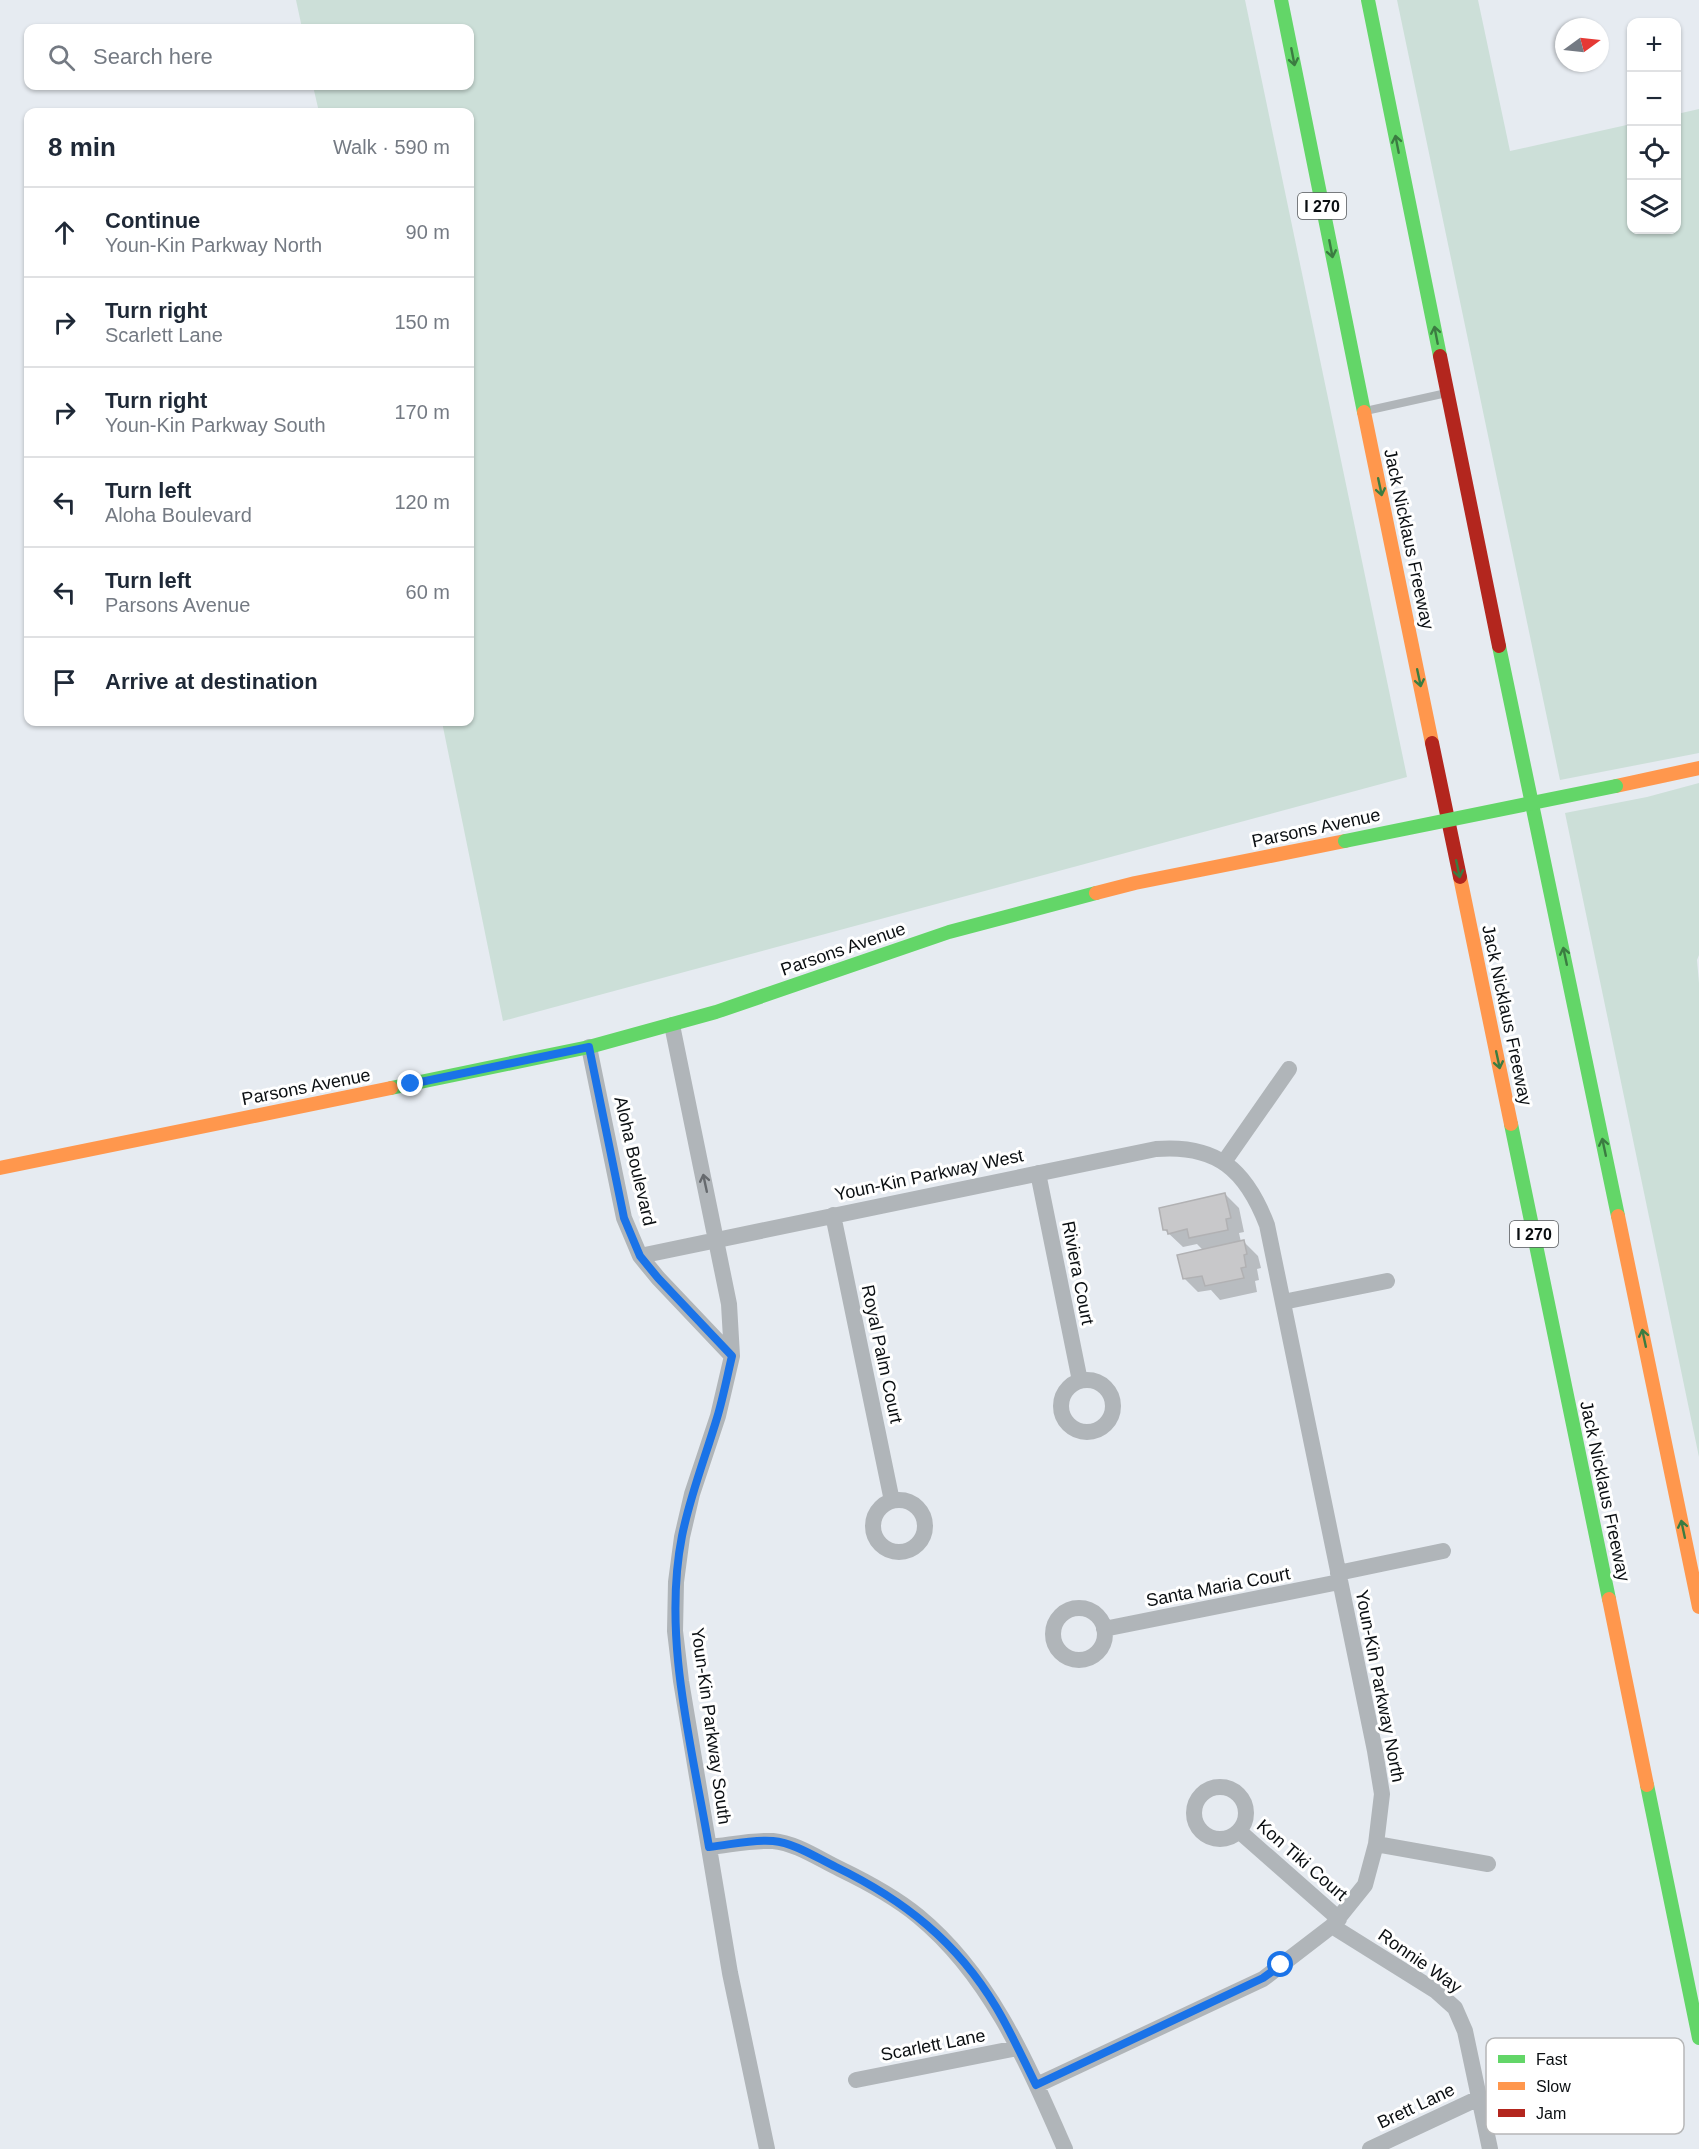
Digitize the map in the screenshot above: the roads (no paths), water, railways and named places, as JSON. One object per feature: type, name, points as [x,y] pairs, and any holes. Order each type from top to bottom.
[{"type":"main road","name":"Jack Nicklaus Freeway","points":[[1281,0],[1699,2038]]},
{"type":"main road","points":[[1368,0],[1699,1607]]},
{"type":"main road","name":"Parsons Avenue","points":[[0,1168],[589,1047],[672,1025],[949,932],[1135,883],[1699,768]]},
{"type":"street","points":[[672,1025],[717,1240]]},
{"type":"street","name":"Aloha Boulevard","points":[[589,1047],[624,1218],[640,1256],[732,1356]]},
{"type":"street","points":[[1224,1162],[1289,1069]]},
{"type":"street","name":"Youn-Kin Parkway West","points":[[640,1256],[1156,1149],[1173,1147],[1192,1149],[1224,1162]]},
{"type":"street","name":"Youn-Kin Parkway North","points":[[1036,2085],[1263,1978],[1336,1922],[1365,1885],[1376,1844],[1382,1794],[1369,1719],[1267,1226],[1251,1190],[1224,1162]]},
{"type":"street","name":"Riviera Court","points":[[1038,1173],[1080,1380]]},
{"type":"street","name":"Royal Palm Court","points":[[832,1215],[892,1501]]},
{"type":"street","name":"Youn-Kin Parkway South","points":[[717,1240],[729,1304],[732,1356],[718,1416],[692,1494],[682,1537],[676,1582],[675,1631],[681,1682],[730,1973],[767,2149]]},
{"type":"street","points":[[1282,1302],[1388,1281]]},
{"type":"street","name":"Santa Maria Court","points":[[1104,1629],[1338,1578],[1443,1551]]},
{"type":"street","name":"Kon Tiki Court","points":[[1239,1831],[1336,1922]]},
{"type":"street","name":"Scarlett Lane","points":[[709,1847],[774,1841],[794,1846],[885,1894],[918,1916],[956,1953],[977,1978],[997,2008],[1065,2149]]},
{"type":"street","points":[[1376,1844],[1488,1864]]},
{"type":"street","name":"Ronnie Way","points":[[1336,1922],[1436,1991],[1455,2008],[1465,2031],[1486,2130]]},
{"type":"street","name":"Scarlett Lane","points":[[856,2080],[1017,2048]]},
{"type":"street","name":"Brett Lane","points":[[1370,2149],[1479,2098]]},
{"type":"street","name":"Ronnie Way","points":[[1487,2134],[1490,2149]]},
{"type":"lane","points":[[1364,411],[1448,393]]}]
